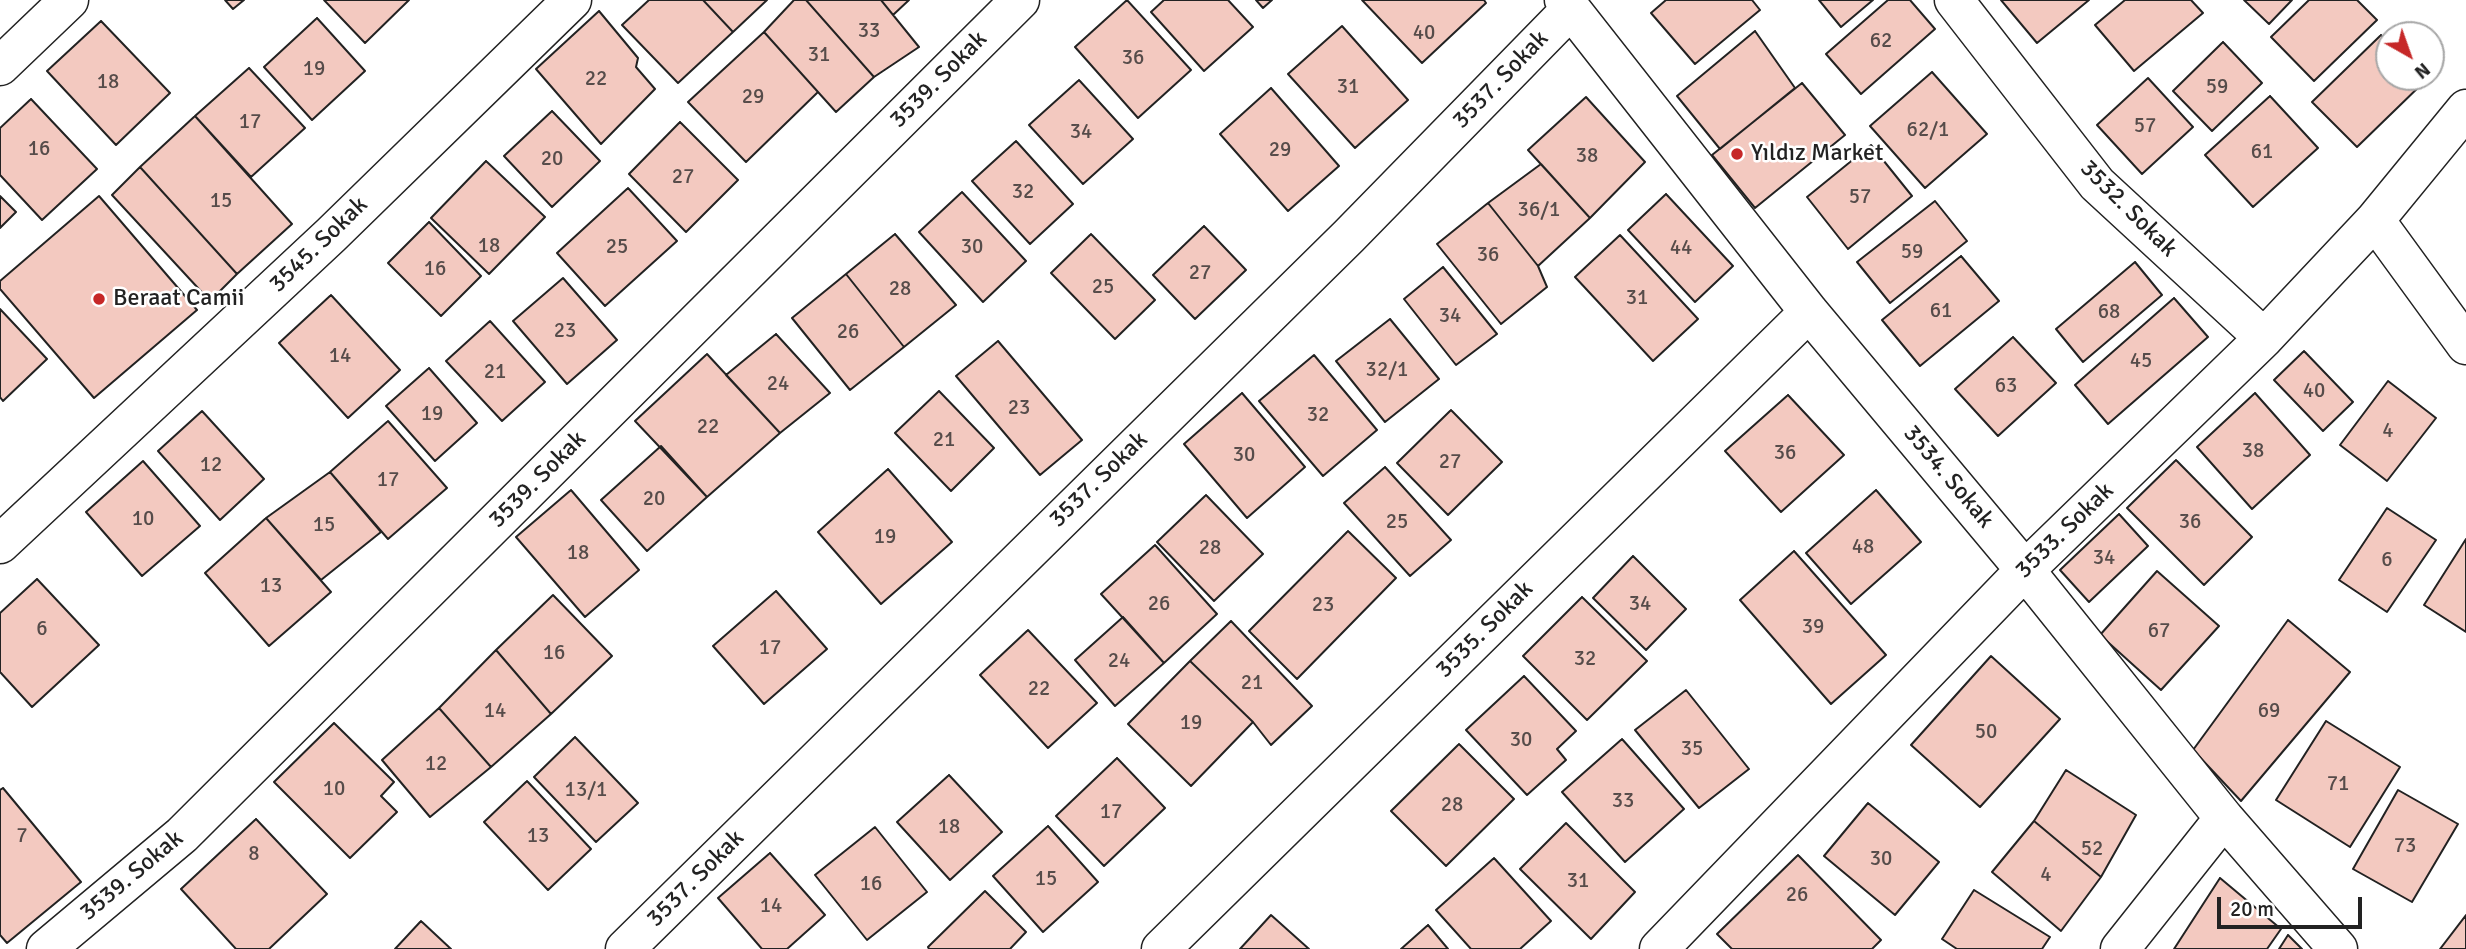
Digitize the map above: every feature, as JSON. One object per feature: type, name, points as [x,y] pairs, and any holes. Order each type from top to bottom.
[{"type":"street","points":[[0,66],[69,0]]},
{"type":"street","name":"3545. Sokak","points":[[0,544],[331,234],[572,0]]},
{"type":"street","name":"3539. Sokak","points":[[46,949],[182,835],[1020,0]]},
{"type":"street","name":"3532. Sokak","points":[[1954,0],[2097,184],[2264,338]]},
{"type":"street","name":"3534. Sokak","points":[[1568,5],[1809,312],[2025,570],[2224,818],[2338,949]]},
{"type":"street","name":"3537. Sokak","points":[[625,949],[1349,236],[1568,5]]},
{"type":"street","name":"3533. Sokak","points":[[1658,949],[2025,570],[2264,338],[2375,220],[2466,109]]},
{"type":"street","points":[[2375,220],[2466,345]]},
{"type":"street","name":"3535. Sokak","points":[[1161,949],[1809,312]]},
{"type":"street","points":[[2120,949],[2224,818]]},
{"type":"building","points":[[225,0],[244,0],[233,9]]},
{"type":"building","points":[[324,0],[409,0],[365,43]]},
{"type":"building","points":[[649,0],[703,0],[733,32],[678,83],[622,25]]},
{"type":"building","points":[[703,0],[767,0],[733,32]]},
{"type":"building","points":[[794,0],[806,0],[874,77],[836,112],[764,32]]},
{"type":"building","points":[[806,0],[881,0],[919,47],[874,77]]},
{"type":"building","points":[[881,0],[909,0],[893,15]]},
{"type":"building","points":[[1127,0],[1191,70],[1138,118],[1075,47]]},
{"type":"building","points":[[1164,0],[1228,0],[1253,27],[1204,71],[1151,12]]},
{"type":"building","points":[[1256,0],[1272,0],[1263,8]]},
{"type":"building","points":[[1362,0],[1484,0],[1486,3],[1422,63]]},
{"type":"building","points":[[1666,0],[1752,0],[1760,10],[1695,64],[1651,13]]},
{"type":"building","points":[[1819,0],[1873,0],[1841,27]]},
{"type":"building","points":[[1888,0],[1910,0],[1935,29],[1861,94],[1826,54]]},
{"type":"building","points":[[2001,0],[2089,0],[2037,43]]},
{"type":"building","points":[[2125,0],[2191,0],[2203,13],[2134,71],[2095,25]]},
{"type":"building","points":[[2244,0],[2292,0],[2269,24]]},
{"type":"building","points":[[2309,0],[2357,0],[2377,20],[2314,81],[2271,37]]},
{"type":"building","points":[[599,11],[638,58],[636,67],[655,89],[601,144],[536,69]]},
{"type":"building","points":[[317,18],[365,71],[312,120],[264,67]]},
{"type":"building","points":[[101,21],[170,93],[116,145],[47,71]]},
{"type":"building","points":[[1342,26],[1408,100],[1355,148],[1288,74]]},
{"type":"building","points":[[1755,31],[1795,88],[1720,149],[1677,96]]},
{"type":"building","points":[[764,32],[818,92],[746,162],[688,102]]},
{"type":"building","points":[[2375,41],[2375,91],[2415,91],[2357,147],[2312,102]]},
{"type":"building","points":[[2223,42],[2262,83],[2212,131],[2173,91]]},
{"type":"building","points":[[249,68],[305,128],[251,177],[195,116]]},
{"type":"building","points":[[1932,72],[1987,134],[1925,188],[1870,126]]},
{"type":"building","points":[[2148,78],[2193,127],[2142,174],[2097,125]]},
{"type":"building","points":[[1079,80],[1133,139],[1083,184],[1029,125]]},
{"type":"building","points":[[1802,83],[1845,135],[1755,208],[1712,155]]},
{"type":"building","points":[[1271,88],[1339,166],[1288,211],[1220,134]]},
{"type":"building","points":[[2270,96],[2318,148],[2253,207],[2205,155]]},
{"type":"building","points":[[1586,97],[1645,162],[1590,218],[1528,150]]},
{"type":"building","points":[[31,99],[97,169],[42,220],[0,175],[0,128]]},
{"type":"building","points":[[552,111],[600,161],[552,207],[504,156]]},
{"type":"building","points":[[195,116],[292,224],[237,274],[140,167]]},
{"type":"building","points":[[680,122],[738,180],[686,232],[629,174]]},
{"type":"building","points":[[1016,141],[1073,204],[1030,244],[972,181]]},
{"type":"building","points":[[1871,145],[1912,196],[1848,249],[1807,197]]},
{"type":"building","points":[[486,161],[545,217],[489,274],[431,218]]},
{"type":"building","points":[[1541,164],[1590,218],[1538,266],[1488,203]]},
{"type":"building","points":[[140,167],[237,274],[210,301],[112,195]]},
{"type":"building","points":[[628,188],[677,241],[605,306],[557,253]]},
{"type":"building","points":[[962,192],[1026,261],[983,302],[919,232]]},
{"type":"building","points":[[1666,194],[1733,266],[1695,302],[1628,230]]},
{"type":"building","points":[[0,196],[16,212],[0,228]]},
{"type":"building","name":"Beraat Camii","points":[[99,196],[197,310],[94,398],[0,289],[0,281]]},
{"type":"building","points":[[1935,201],[1967,241],[1890,303],[1857,262]]},
{"type":"building","points":[[1488,203],[1538,266],[1547,287],[1501,324],[1437,244]]},
{"type":"building","points":[[429,222],[481,276],[441,316],[388,263]]},
{"type":"building","points":[[1204,226],[1246,270],[1195,319],[1153,275]]},
{"type":"building","points":[[895,234],[956,305],[904,347],[846,274]]},
{"type":"building","points":[[1091,234],[1155,300],[1115,339],[1051,273]]},
{"type":"building","points":[[1620,235],[1698,319],[1653,361],[1575,277]]},
{"type":"building","points":[[1961,256],[1999,301],[1920,366],[1882,320]]},
{"type":"building","points":[[2135,262],[2162,295],[2083,362],[2056,329]]},
{"type":"building","points":[[1443,267],[1497,334],[1456,365],[1404,299]]},
{"type":"building","points":[[846,274],[904,347],[850,390],[792,318]]},
{"type":"building","points":[[563,278],[617,340],[567,384],[513,321]]},
{"type":"building","points":[[331,295],[400,370],[348,418],[279,343]]},
{"type":"building","points":[[2174,298],[2208,337],[2108,424],[2075,385]]},
{"type":"building","points":[[0,309],[47,359],[3,401],[0,397]]},
{"type":"building","points":[[1390,319],[1439,379],[1385,422],[1336,361]]},
{"type":"building","points":[[490,321],[545,382],[502,421],[446,361]]},
{"type":"building","points":[[776,334],[830,393],[780,433],[726,375]]},
{"type":"building","points":[[2013,337],[2056,383],[1998,436],[1955,389]]},
{"type":"building","points":[[998,341],[1082,440],[1040,475],[956,376]]},
{"type":"building","points":[[2304,351],[2353,402],[2323,431],[2274,380]]},
{"type":"building","points":[[707,354],[780,433],[707,497],[635,421]]},
{"type":"building","points":[[1314,355],[1377,430],[1323,476],[1259,401]]},
{"type":"building","points":[[429,368],[477,423],[435,461],[386,406]]},
{"type":"building","points":[[2388,381],[2436,418],[2387,481],[2340,445]]},
{"type":"building","points":[[939,391],[994,448],[951,491],[895,433]]},
{"type":"building","points":[[1242,393],[1305,467],[1247,518],[1184,444]]},
{"type":"building","points":[[2255,393],[2310,455],[2252,509],[2197,447]]},
{"type":"building","points":[[1788,395],[1844,455],[1781,512],[1725,451]]},
{"type":"building","points":[[1451,410],[1502,462],[1448,515],[1397,463]]},
{"type":"building","points":[[202,411],[264,479],[220,520],[158,451]]},
{"type":"building","points":[[388,421],[447,488],[388,539],[330,472]]},
{"type":"building","points":[[661,446],[707,497],[647,551],[601,500]]},
{"type":"building","points":[[2176,460],[2252,537],[2204,585],[2127,508]]},
{"type":"building","points":[[143,461],[200,526],[142,576],[86,512]]},
{"type":"building","points":[[1385,467],[1451,540],[1410,576],[1344,503]]},
{"type":"building","points":[[888,469],[952,542],[881,604],[818,532]]},
{"type":"building","points":[[330,472],[381,532],[321,580],[266,518]]},
{"type":"building","points":[[571,490],[639,570],[585,617],[516,537]]},
{"type":"building","points":[[1876,490],[1921,542],[1851,604],[1806,553]]},
{"type":"building","points":[[1206,495],[1263,554],[1214,601],[1157,542]]},
{"type":"building","points":[[2387,508],[2436,540],[2387,612],[2339,580]]},
{"type":"building","points":[[2119,514],[2148,546],[2089,602],[2060,570]]},
{"type":"building","points":[[266,518],[331,592],[269,646],[205,573]]},
{"type":"building","points":[[1348,531],[1396,578],[1297,679],[1249,631]]},
{"type":"building","points":[[2466,539],[2466,632],[2424,605]]},
{"type":"building","points":[[1155,545],[1217,614],[1164,663],[1101,594]]},
{"type":"building","points":[[1794,551],[1886,655],[1831,704],[1740,600]]},
{"type":"building","points":[[1633,556],[1686,609],[1646,650],[1593,598]]},
{"type":"building","points":[[2157,571],[2219,626],[2161,690],[2100,635]]},
{"type":"building","points":[[37,579],[99,645],[32,707],[0,672],[0,613]]},
{"type":"building","points":[[776,591],[827,649],[764,704],[713,646]]},
{"type":"building","points":[[553,595],[612,656],[551,714],[496,650]]},
{"type":"building","points":[[1582,597],[1647,661],[1587,720],[1523,656]]},
{"type":"building","points":[[1123,617],[1164,663],[1115,706],[1075,660]]},
{"type":"building","points":[[2288,620],[2350,672],[2241,801],[2193,750]]},
{"type":"building","points":[[1231,621],[1312,706],[1271,745],[1253,722],[1190,661]]},
{"type":"building","points":[[1028,630],[1097,703],[1048,748],[980,675]]},
{"type":"building","points":[[496,650],[551,714],[491,767],[439,708]]},
{"type":"building","points":[[1991,656],[2060,719],[1980,807],[1911,745]]},
{"type":"building","points":[[1190,661],[1253,722],[1191,786],[1128,724]]},
{"type":"building","points":[[1524,676],[1576,731],[1557,749],[1566,760],[1527,795],[1466,730]]},
{"type":"building","points":[[1686,690],[1749,769],[1699,808],[1635,730]]},
{"type":"building","points":[[439,708],[491,767],[430,817],[382,760]]},
{"type":"building","points":[[2326,721],[2400,767],[2350,847],[2276,800]]},
{"type":"building","points":[[334,723],[394,782],[381,796],[397,812],[350,858],[274,782]]},
{"type":"building","points":[[575,737],[638,803],[596,842],[534,777]]},
{"type":"building","points":[[1622,739],[1684,809],[1625,862],[1562,792]]},
{"type":"building","points":[[1459,744],[1514,799],[1446,866],[1391,811]]},
{"type":"building","points":[[1117,758],[1165,808],[1104,866],[1056,816]]},
{"type":"building","points":[[2066,770],[2136,815],[2101,877],[2034,821]]},
{"type":"building","points":[[949,775],[1002,832],[950,880],[897,822]]},
{"type":"building","points":[[527,781],[591,849],[548,890],[484,822]]},
{"type":"building","points":[[3,788],[81,882],[7,943],[0,935],[0,790]]},
{"type":"building","points":[[2398,790],[2458,824],[2412,902],[2353,869]]},
{"type":"building","points":[[1868,803],[1939,862],[1895,915],[1824,856]]},
{"type":"building","points":[[256,819],[327,894],[269,949],[236,949],[181,889]]},
{"type":"building","points":[[2034,821],[2101,877],[2061,931],[1992,872]]},
{"type":"building","points":[[1566,823],[1635,892],[1591,939],[1520,869]]},
{"type":"building","points":[[1048,826],[1098,882],[1043,932],[993,876]]},
{"type":"building","points":[[875,827],[927,892],[867,940],[815,875]]},
{"type":"building","points":[[770,853],[825,915],[787,949],[762,949],[718,898]]},
{"type":"building","points":[[1798,855],[1881,940],[1872,949],[1732,949],[1717,934]]},
{"type":"building","points":[[1494,858],[1551,921],[1520,949],[1471,949],[1436,910]]},
{"type":"building","points":[[2220,878],[2281,929],[2267,949],[2174,949]]},
{"type":"building","points":[[1974,890],[2050,937],[2042,949],[1957,949],[1942,939]]},
{"type":"building","points":[[985,891],[1026,932],[1010,949],[929,949],[928,947]]},
{"type":"building","points":[[1271,915],[1309,949],[1240,949]]},
{"type":"building","points":[[2466,915],[2466,949],[2440,949]]},
{"type":"building","points":[[421,921],[451,949],[395,949]]},
{"type":"building","points":[[1428,925],[1448,949],[1401,949]]},
{"type":"building","points":[[2288,935],[2302,949],[2279,949]]},
{"type":"place","name":"Yıldız Market","points":[[1737,154]]},
{"type":"place","name":"Beraat Camii","points":[[99,299]]}]
